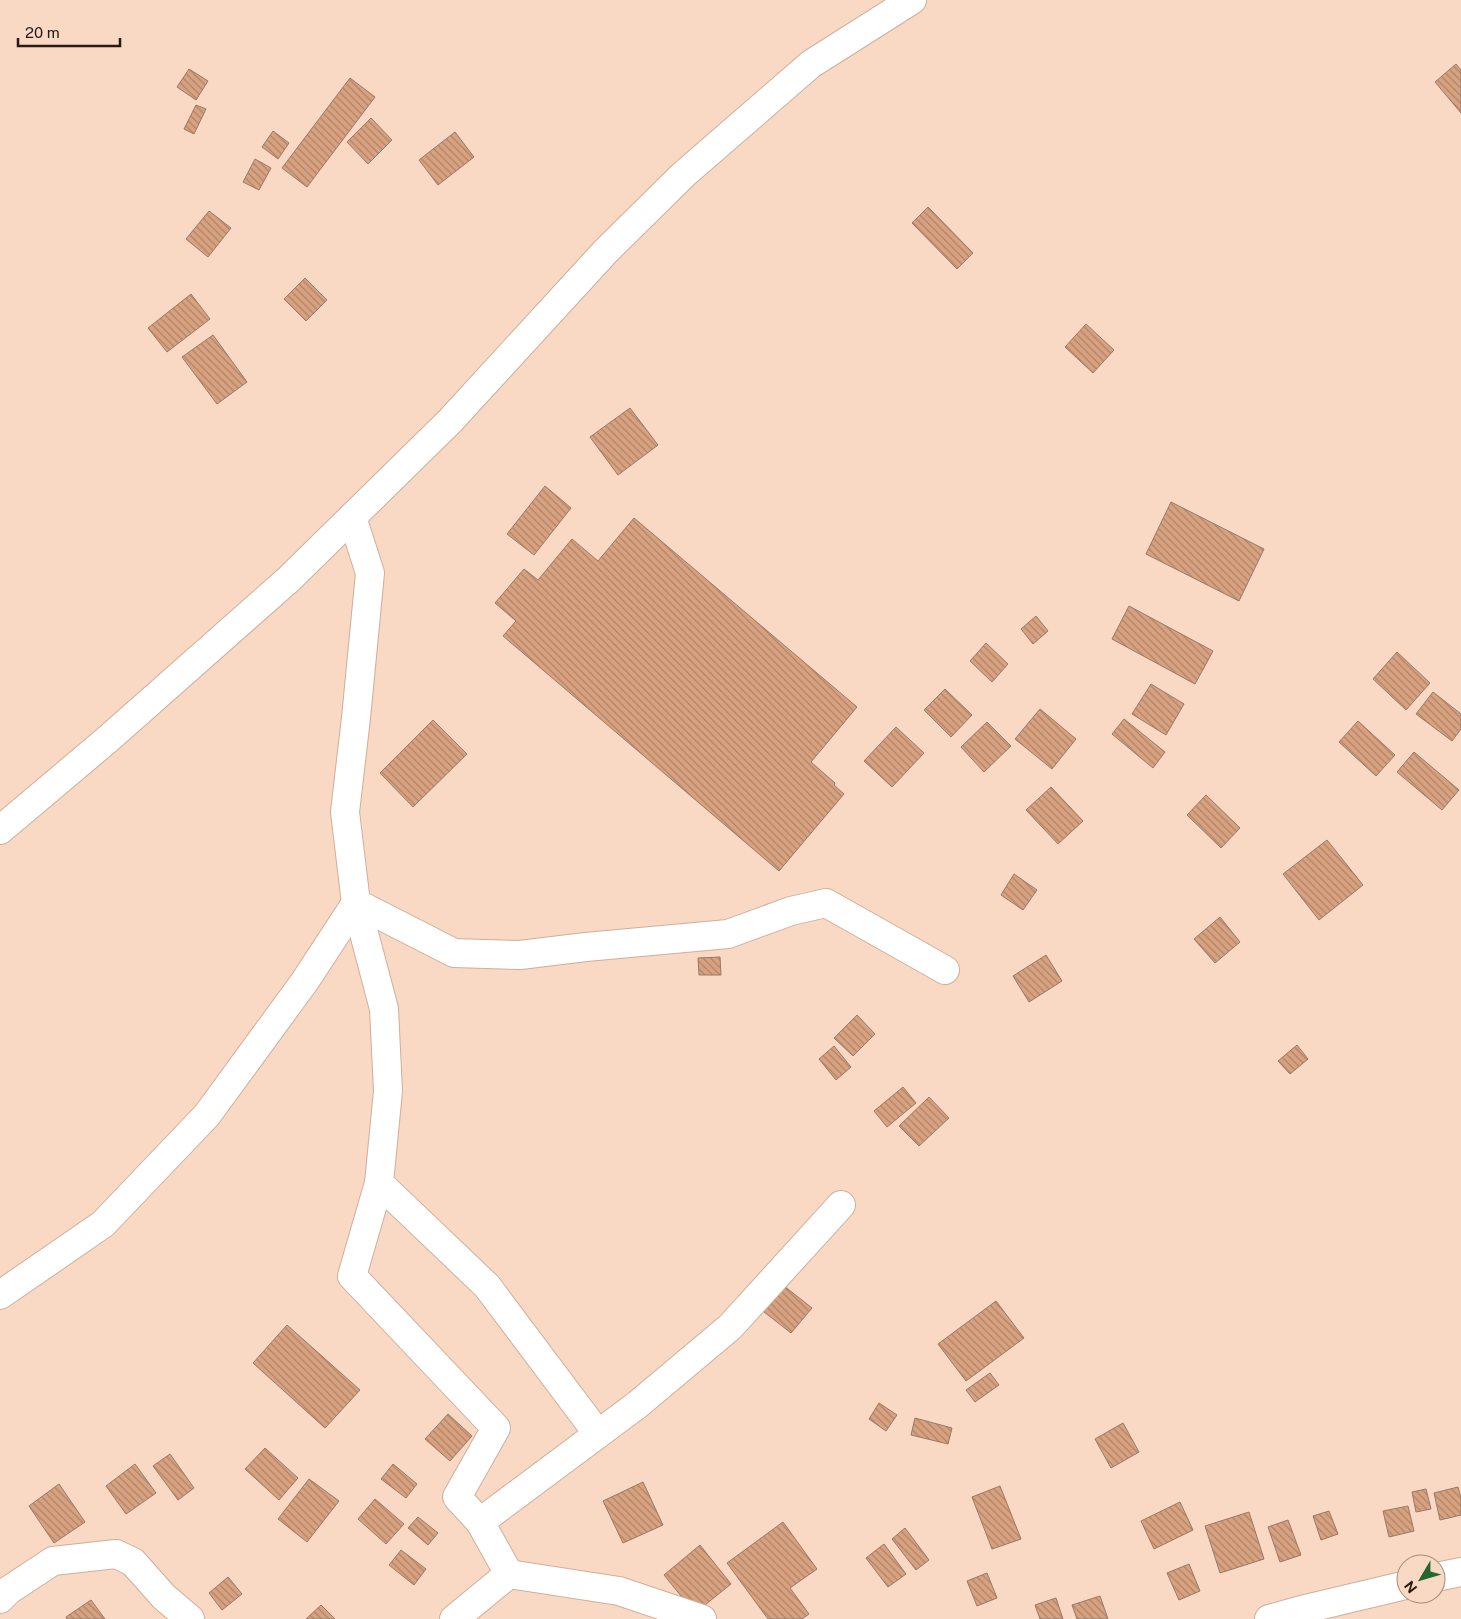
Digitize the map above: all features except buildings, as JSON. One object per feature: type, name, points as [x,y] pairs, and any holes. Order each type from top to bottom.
[{"type":"street","points":[[0,830],[108,739],[289,579],[450,421],[605,252],[682,175],[811,64],[912,0]]},
{"type":"street","points":[[352,516],[370,573],[345,812],[356,903],[384,1009],[388,1091],[378,1183],[352,1276],[496,1428],[457,1497],[480,1522],[509,1574]]},
{"type":"street","points":[[356,903],[454,953],[520,955],[728,934],[791,911],[826,903],[945,970]]},
{"type":"street","points":[[0,1295],[102,1224],[207,1116],[305,981],[356,903]]},
{"type":"street","points":[[378,1183],[487,1286],[598,1434]]},
{"type":"street","points":[[480,1522],[637,1405],[730,1327],[841,1205]]},
{"type":"street","points":[[0,1599],[9,1590],[52,1561],[116,1554],[133,1562],[164,1597],[190,1619]]},
{"type":"street","points":[[1446,1576],[1461,1572]]},
{"type":"street","points":[[454,1619],[509,1574],[618,1591],[702,1619]]},
{"type":"street","points":[[1269,1619],[1396,1587]]}]
